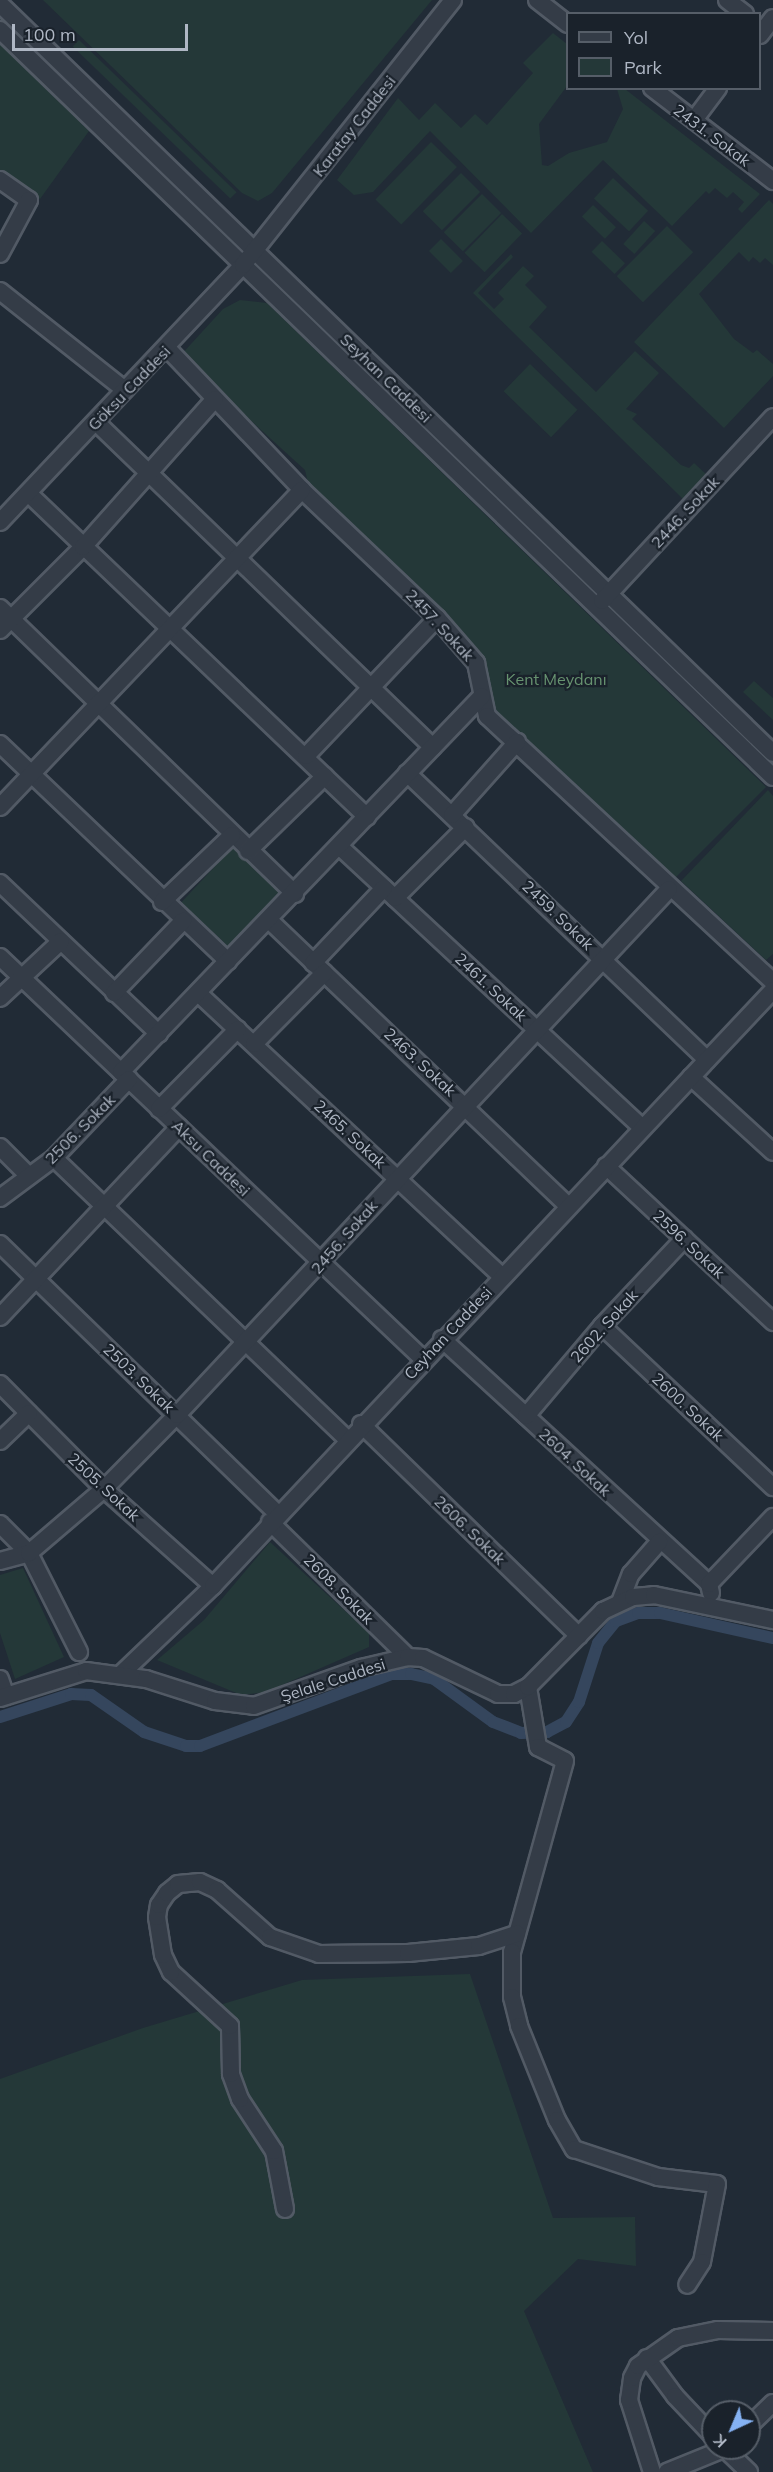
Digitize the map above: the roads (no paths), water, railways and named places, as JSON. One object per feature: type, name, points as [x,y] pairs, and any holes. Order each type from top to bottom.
[{"type":"street","name":"Karatay Caddesi","points":[[255,251],[453,0]]},
{"type":"street","points":[[727,0],[742,12]]},
{"type":"street","points":[[544,2],[566,23]]},
{"type":"street","name":"Seyhan Caddesi","points":[[0,4],[773,753]]},
{"type":"street","name":"Seyhan Caddesi","points":[[0,30],[773,777]]},
{"type":"street","name":"2431. Sokak","points":[[655,90],[773,181]]},
{"type":"street","points":[[694,120],[716,90]]},
{"type":"street","points":[[0,180],[29,200],[0,254]]},
{"type":"street","name":"Göksu Caddesi","points":[[0,522],[167,348],[255,251]]},
{"type":"street","points":[[0,291],[125,390]]},
{"type":"street","name":"2457. Sokak","points":[[167,348],[302,490],[437,618],[476,663],[487,716],[517,742],[669,889],[773,982]]},
{"type":"street","points":[[215,399],[83,547],[4,619],[98,703],[248,851],[295,894]]},
{"type":"street","name":"2446. Sokak","points":[[597,607],[773,417]]},
{"type":"street","points":[[96,422],[433,747]]},
{"type":"street","points":[[0,807],[302,490]]},
{"type":"street","points":[[28,494],[306,756],[367,817]]},
{"type":"street","points":[[306,756],[437,618]]},
{"type":"street","name":"2506. Sokak","points":[[0,1198],[54,1158],[159,1034],[228,961],[270,921],[482,696]]},
{"type":"street","points":[[452,814],[517,742]]},
{"type":"street","points":[[0,744],[162,902],[228,961]]},
{"type":"street","name":"2459. Sokak","points":[[407,773],[707,1060]]},
{"type":"street","points":[[248,851],[325,776]]},
{"type":"street","points":[[254,1044],[319,968],[390,893],[466,827]]},
{"type":"street","points":[[162,902],[232,835]]},
{"type":"street","name":"2461. Sokak","points":[[339,846],[642,1128]]},
{"type":"street","points":[[0,883],[159,1034]]},
{"type":"street","name":"2456. Sokak","points":[[0,1561],[29,1553],[104,1489],[245,1345],[397,1178],[669,889]]},
{"type":"street","points":[[114,993],[183,921]]},
{"type":"street","name":"2463. Sokak","points":[[270,921],[466,1105],[568,1206]]},
{"type":"street","points":[[0,998],[61,941]]},
{"type":"street","name":"Aksu Caddesi","points":[[0,957],[423,1359]]},
{"type":"street","name":"Ceyhan Caddesi","points":[[121,1674],[213,1586],[361,1424],[773,990]]},
{"type":"street","name":"2465. Sokak","points":[[198,993],[502,1276]]},
{"type":"street","points":[[159,1109],[238,1029]]},
{"type":"street","points":[[691,1077],[772,1149]]},
{"type":"street","points":[[0,1317],[179,1127]]},
{"type":"street","points":[[0,1147],[29,1176]]},
{"type":"street","points":[[54,1158],[245,1345],[348,1440]]},
{"type":"street","name":"2596. Sokak","points":[[606,1166],[773,1322]]},
{"type":"street","name":"2602. Sokak","points":[[526,1416],[602,1326],[684,1239]]},
{"type":"street","name":"2503. Sokak","points":[[0,1244],[177,1415],[274,1517]]},
{"type":"street","name":"2600. Sokak","points":[[602,1326],[773,1487]]},
{"type":"street","name":"2604. Sokak","points":[[441,1339],[659,1542],[709,1584]]},
{"type":"street","name":"2505. Sokak","points":[[0,1384],[104,1489],[213,1586]]},
{"type":"street","points":[[0,1441],[28,1413]]},
{"type":"street","name":"2606. Sokak","points":[[361,1424],[579,1636]]},
{"type":"street","name":"2608. Sokak","points":[[274,1517],[408,1657]]},
{"type":"street","points":[[716,1608],[709,1584],[773,1517]]},
{"type":"street","points":[[0,1524],[29,1553],[79,1652]]},
{"type":"street","points":[[620,1602],[631,1574],[659,1542]]},
{"type":"street","points":[[687,2285],[702,2262],[717,2184],[638,2171],[574,2149],[566,2140],[532,2063],[512,1997],[510,1971],[517,1934],[565,1761],[538,1747],[528,1687],[603,1611],[620,1602],[654,1595],[773,1620]]},
{"type":"street","name":"Şelale Caddesi","points":[[3,1697],[86,1671],[121,1674],[214,1701],[254,1706],[361,1668],[408,1657],[423,1658],[498,1694],[514,1694],[528,1687]]},
{"type":"street","points":[[0,1679],[3,1697]]},
{"type":"street","points":[[285,2209],[274,2151],[240,2099],[231,2074],[230,2026],[171,1972],[163,1955],[157,1917],[159,1905],[167,1893],[178,1884],[200,1882],[217,1890],[270,1937],[319,1954],[408,1953],[479,1946],[517,1934]]},
{"type":"street","points":[[652,2472],[629,2400],[632,2378],[647,2358],[678,2338],[718,2330],[773,2331]]},
{"type":"street","points":[[647,2358],[675,2396],[701,2423]]},
{"type":"street","points":[[761,2414],[773,2403]]},
{"type":"street","points":[[667,2472],[701,2458]]},
{"type":"street","points":[[737,2460],[749,2472]]},
{"type":"waterway","points":[[0,1717],[71,1694],[91,1695],[144,1732],[186,1746],[200,1746],[392,1674],[411,1674],[434,1679],[493,1722],[521,1733],[547,1732],[566,1722],[579,1702],[598,1643],[616,1621],[638,1613],[660,1613],[773,1638]]},
{"type":"park label","name":"Kent Meydanı","points":[[556,679]]}]
